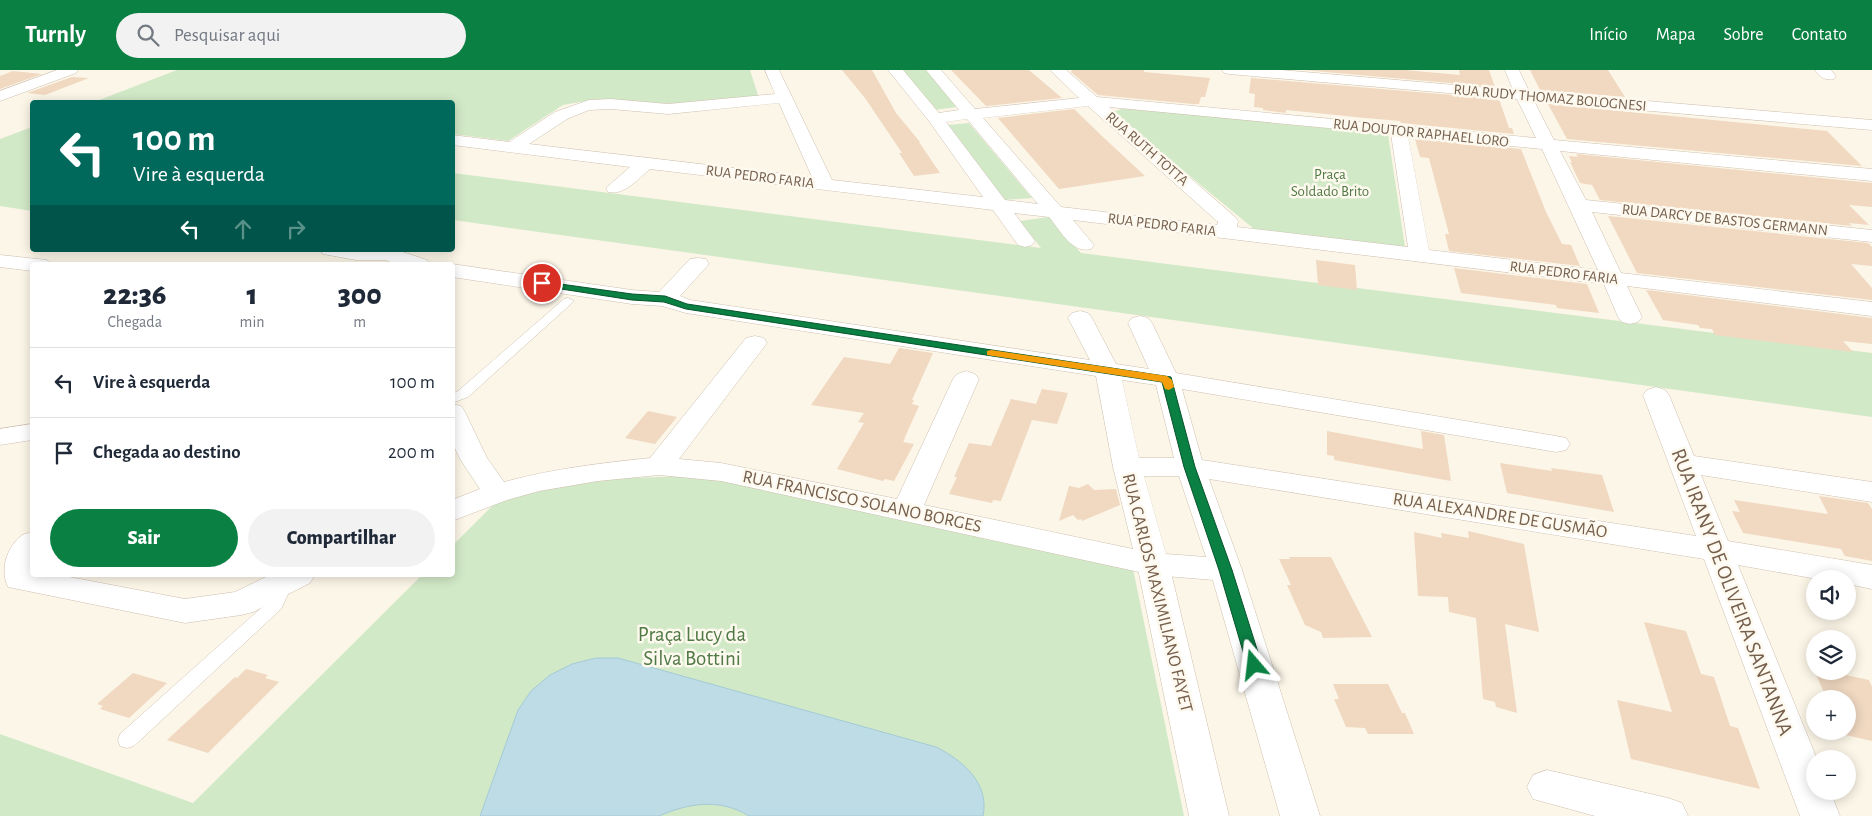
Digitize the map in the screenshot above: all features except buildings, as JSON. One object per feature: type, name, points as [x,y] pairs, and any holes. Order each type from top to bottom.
[{"type":"street","points":[[0,96],[72,70]]},
{"type":"street","points":[[772,70],[825,184]]},
{"type":"street","points":[[895,70],[935,118],[1025,241]]},
{"type":"street","points":[[933,70],[1084,245]]},
{"type":"street","name":"RUA RUTH TOTTA","points":[[1057,70],[1228,221],[1226,232]]},
{"type":"street","points":[[1226,114],[1230,70]]},
{"type":"street","name":"RUA RUDY THOMAZ BOLOGNESI","points":[[1230,70],[1872,125]]},
{"type":"street","points":[[1512,70],[1522,95],[1579,205],[1630,317]]},
{"type":"street","points":[[513,147],[568,111],[579,107],[616,104],[665,109],[786,98]]},
{"type":"street","name":"RUA DOUTOR RAPHAEL LORO","points":[[935,118],[1092,101],[1872,176]]},
{"type":"street","points":[[1399,130],[1420,256]]},
{"type":"street","name":"RUA PEDRO FARIA","points":[[455,140],[1872,309]]},
{"type":"street","points":[[615,188],[646,163]]},
{"type":"street","name":"RUA DARCY DE BASTOS GERMANN","points":[[1579,205],[1872,236]]},
{"type":"street","points":[[343,252],[356,254],[392,252],[406,262]]},
{"type":"street","points":[[0,261],[30,264]]},
{"type":"street","points":[[665,299],[698,264]]},
{"type":"street","points":[[455,270],[632,297],[665,299],[686,306],[1107,370],[1556,444]]},
{"type":"street","name":"RUA CARLOS MAXIMILIANO FAYET","points":[[1080,318],[1107,370],[1127,467],[1154,564],[1209,816]]},
{"type":"street","points":[[1140,323],[1167,380],[1190,467],[1226,570],[1300,816]]},
{"type":"street","points":[[659,466],[755,343]]},
{"type":"street","points":[[906,511],[966,379]]},
{"type":"street","name":"RUA IRANY DE OLIVEIRA SANTANNA","points":[[1656,395],[1820,816]]},
{"type":"street","points":[[455,418],[474,459],[496,493]]},
{"type":"street","points":[[0,437],[30,432]]},
{"type":"street","points":[[1682,463],[1872,492]]},
{"type":"street","name":"RUA FRANCISCO SOLANO BORGES","points":[[455,510],[496,493],[539,482],[598,472],[659,466],[721,472],[1154,564],[1226,570]]},
{"type":"street","name":"RUA ALEXANDRE DE GUSMÃO","points":[[1127,467],[1190,467],[1715,550],[1872,577]]},
{"type":"street","points":[[30,546],[21,558],[19,579],[185,611],[241,603],[292,577]]},
{"type":"street","points":[[1547,787],[1668,816]]},
{"type":"lane","points":[[455,398],[464,394],[568,300]]},
{"type":"lane","points":[[127,740],[275,605],[292,577]]},
{"type":"green space","points":[[177,70],[750,70],[759,98],[689,105],[617,100],[586,101],[563,105],[508,141],[455,134],[455,100],[99,100]]},
{"type":"green space","points":[[900,70],[928,70],[957,107],[934,110]]},
{"type":"green space","name":"Praça Soldado Brito","points":[[1125,108],[1388,134],[1405,247],[1254,229],[1112,112]]},
{"type":"green space","points":[[969,123],[1032,198],[1004,200],[947,125]]},
{"type":"green space","points":[[30,128],[30,211],[0,206],[0,139]]},
{"type":"green space","points":[[455,173],[1041,248],[1020,221],[1049,217],[1081,253],[1872,353],[1872,417],[455,220]]},
{"type":"green space","name":"Praça Lucy da Silva Bottini","points":[[721,475],[1132,564],[1184,816],[0,816],[0,734],[193,803],[420,577],[455,577],[455,543],[498,500],[598,479]]},
{"type":"water","points":[[596,658],[618,658],[936,747],[946,752],[972,774],[982,793],[984,804],[983,816],[749,816],[727,807],[704,804],[682,808],[659,816],[480,816],[518,710],[531,691],[550,675],[572,664]]},
{"type":"slow traffic","points":[[991,353],[1167,380],[1169,387]]},
{"type":"route","points":[[542,283],[632,297],[665,299],[686,306],[1167,380],[1190,467],[1226,570],[1254,665]]}]
